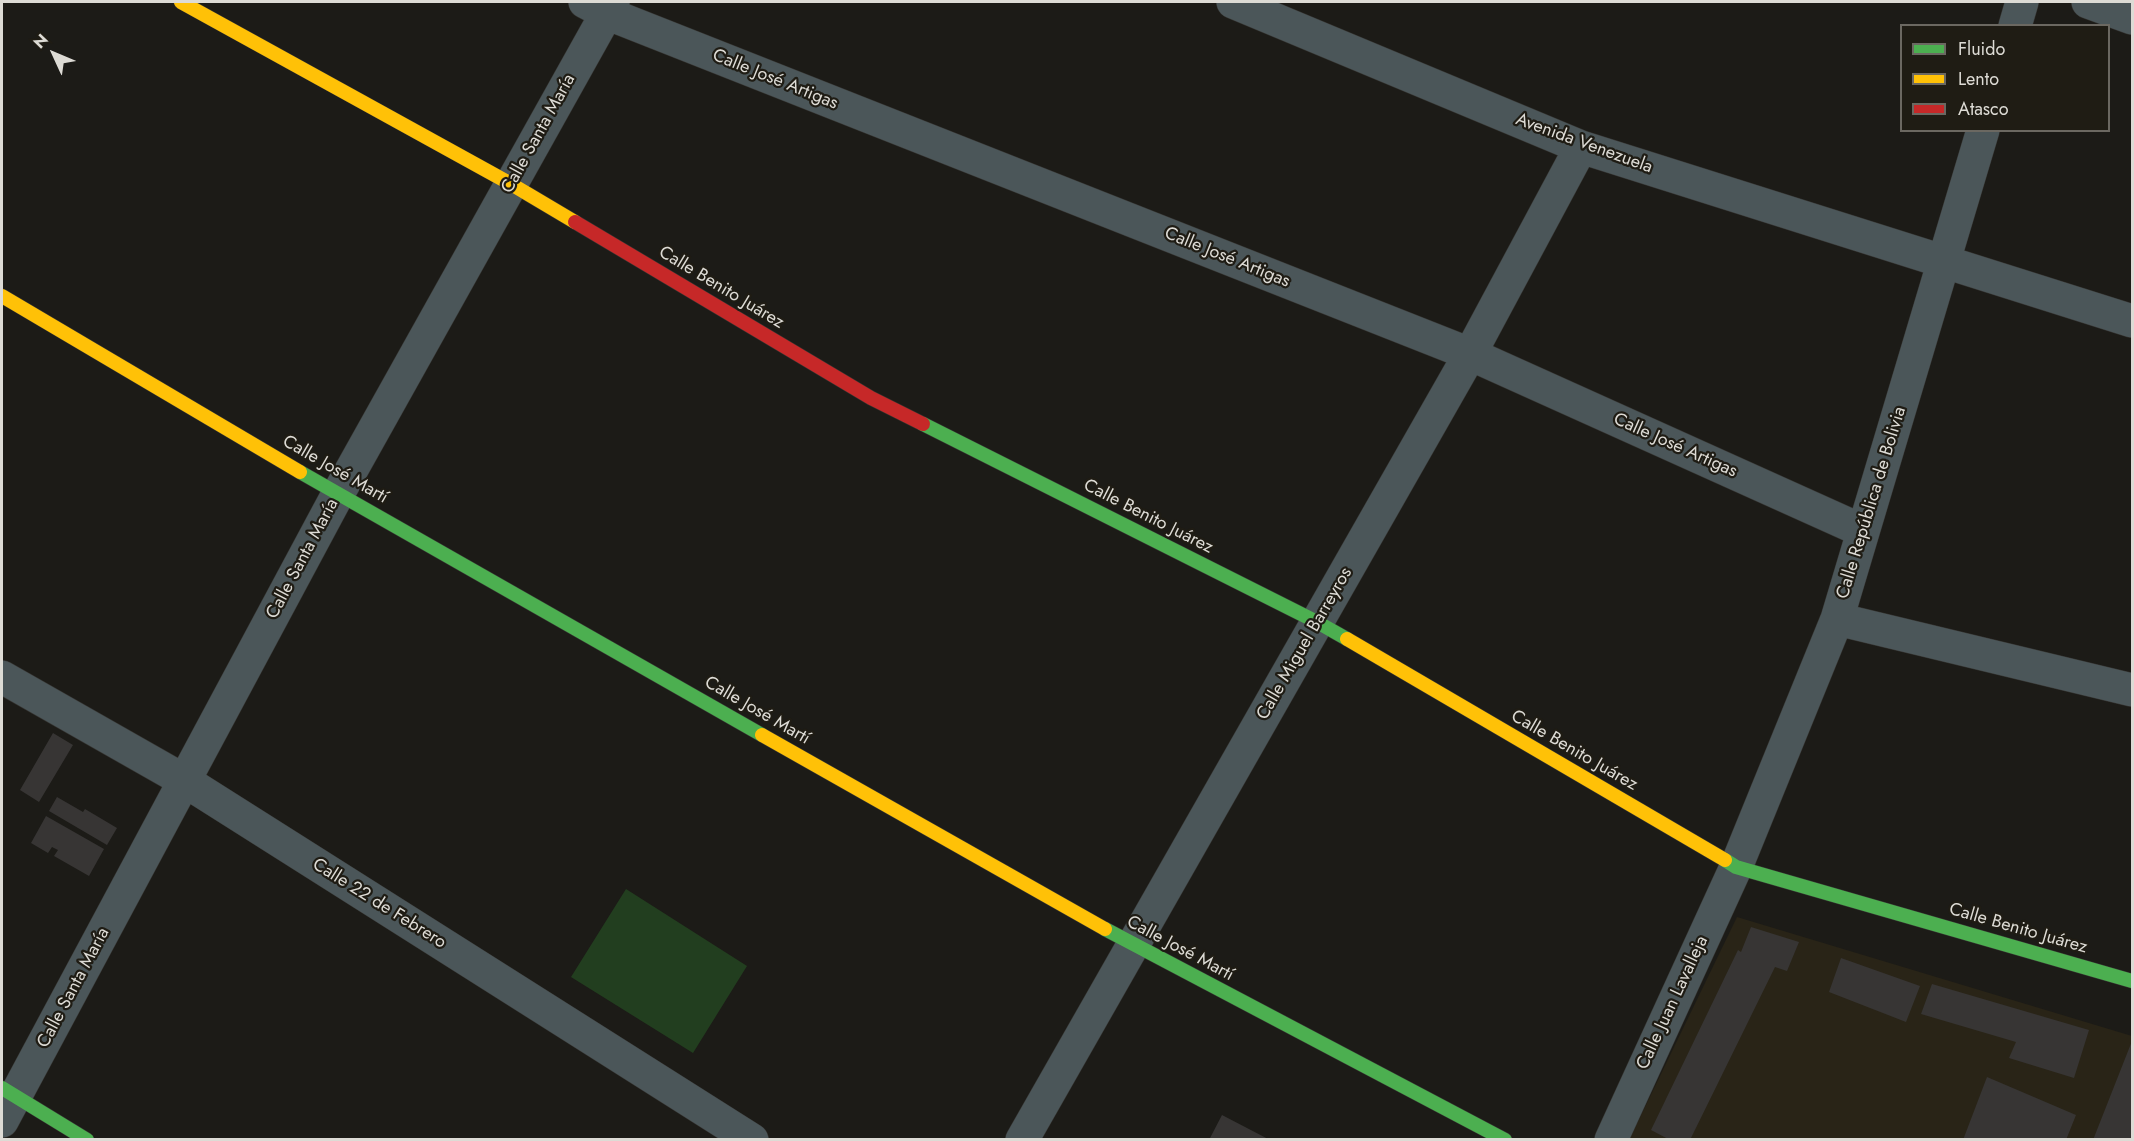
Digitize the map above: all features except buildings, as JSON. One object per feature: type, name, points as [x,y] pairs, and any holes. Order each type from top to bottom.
[{"type":"street","name":"Calle Benito Juárez","points":[[181,2],[511,184],[871,398],[1317,622],[1736,867],[2133,981]]},
{"type":"street","name":"Avenida Venezuela","points":[[1233,2],[1281,10],[1581,147],[2133,321]]},
{"type":"street","points":[[2016,24],[2022,2]]},
{"type":"street","points":[[2088,2],[2133,18]]},
{"type":"street","name":"Calle Santa María","points":[[6,1101],[185,781],[338,494],[511,184],[601,5]]},
{"type":"street","name":"Calle José Artigas","points":[[601,5],[1470,354],[1863,531]]},
{"type":"street","name":"Calle República de Bolivia","points":[[1736,867],[1837,619],[1982,132]]},
{"type":"street","name":"Calle Miguel Barreyros","points":[[1022,1140],[1470,354],[1581,147]]},
{"type":"street","name":"Calle José Martí","points":[[2,296],[338,494],[1133,945],[1505,1140]]},
{"type":"street","points":[[1837,619],[2133,690]]},
{"type":"street","name":"Calle 22 de Febrero","points":[[2,677],[185,781],[752,1140]]},
{"type":"street","name":"Calle Juan Lavalleja","points":[[1611,1140],[1736,867]]},
{"type":"street","points":[[6,1101],[87,1140]]},
{"type":"shaded area","points":[[1737,917],[2132,1036],[2132,1139],[1629,1140]]},
{"type":"green space","points":[[626,889],[747,966],[693,1053],[571,977]]},
{"type":"traffic: fast","points":[[923,424],[1347,639]]},
{"type":"traffic: fast","points":[[300,472],[762,735]]},
{"type":"traffic: fast","points":[[1725,860],[1736,867],[2132,981]]},
{"type":"traffic: fast","points":[[1105,929],[1505,1140]]},
{"type":"traffic: fast","points":[[2,1088],[87,1140]]},
{"type":"traffic: slow","points":[[181,2],[511,184],[575,222]]},
{"type":"traffic: slow","points":[[2,296],[300,472]]},
{"type":"traffic: slow","points":[[1347,639],[1725,860]]},
{"type":"traffic: slow","points":[[762,735],[1105,929]]},
{"type":"traffic: jam","points":[[575,222],[871,398],[923,424]]}]
